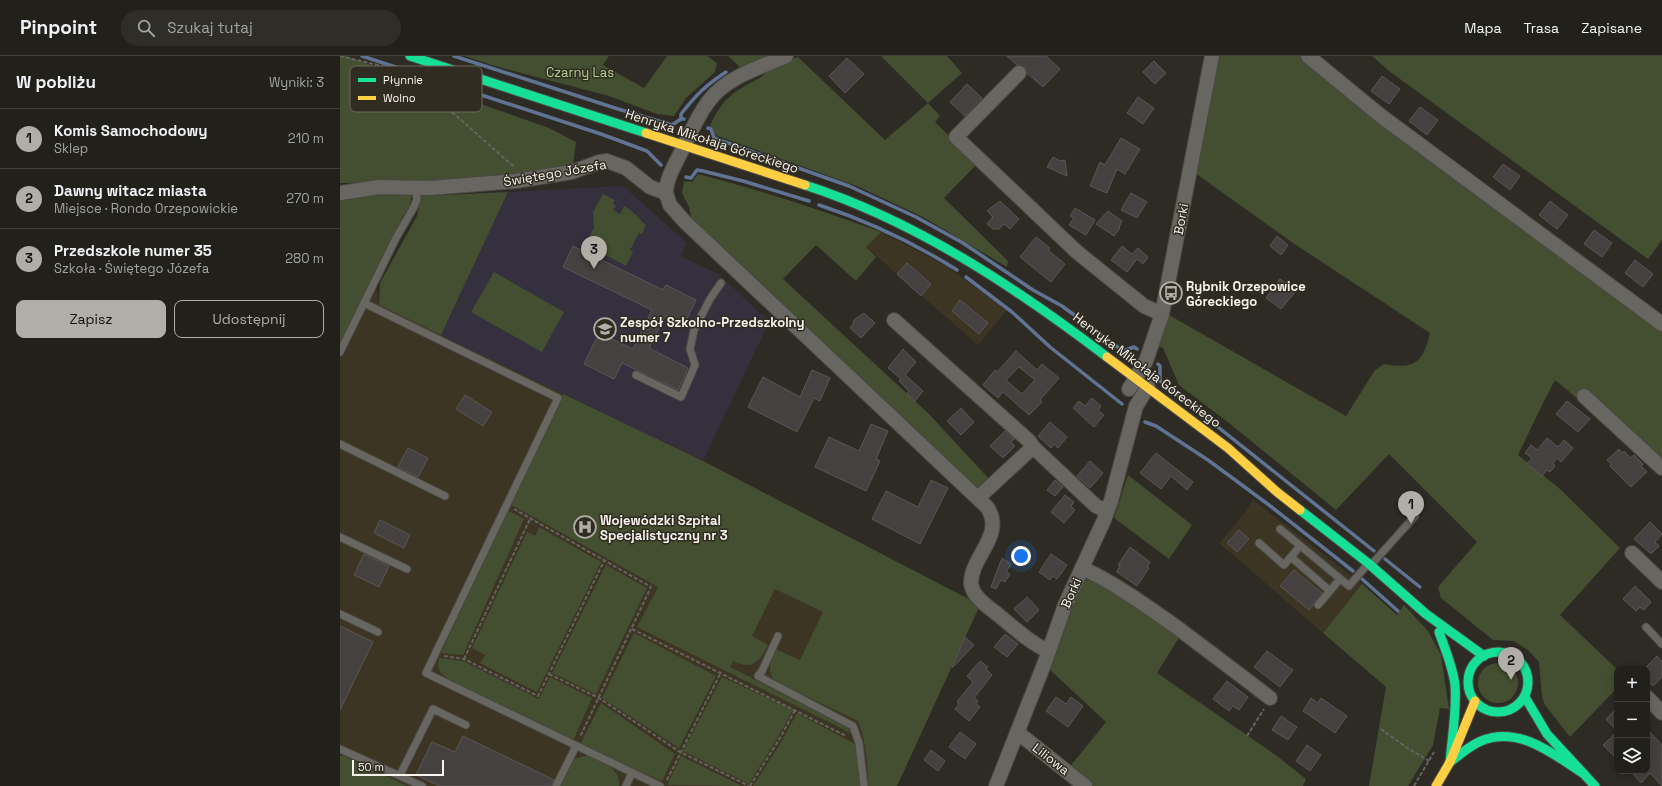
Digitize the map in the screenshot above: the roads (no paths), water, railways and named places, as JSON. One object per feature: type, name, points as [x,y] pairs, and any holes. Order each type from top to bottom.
[{"type":"main road","name":"Henryka Mikołaja Góreckiego","points":[[410,56],[440,66]]},
{"type":"main road","name":"Henryka Mikołaja Góreckiego","points":[[482,80],[806,185],[877,212],[931,238],[1056,318],[1128,383],[1145,396],[1232,450],[1277,492],[1369,564],[1426,614],[1484,656]]},
{"type":"main road","name":"Henryka Mikołaja Góreckiego","points":[[993,279],[1034,316]]},
{"type":"main road","name":"Henryka Mikołaja Góreckiego","points":[[1128,383],[1145,396]]},
{"type":"main road","name":"Henryka Mikołaja Góreckiego","points":[[1237,469],[1277,492]]},
{"type":"main road","name":"Henryka Mikołaja Góreckiego","points":[[1426,614],[1439,632],[1454,648]]},
{"type":"main road","points":[[1439,632],[1450,662],[1455,685],[1455,716],[1450,762]]},
{"type":"main road","points":[[1491,653],[1503,653],[1518,660],[1528,674],[1528,686],[1525,697],[1520,703],[1510,710],[1488,715],[1471,696],[1469,686],[1471,670],[1484,656],[1491,653]]},
{"type":"main road","points":[[1463,660],[1471,670]]},
{"type":"main road","points":[[1525,697],[1547,734],[1595,786]]},
{"type":"main road","points":[[1436,786],[1450,762],[1475,701]]},
{"type":"main road","points":[[1510,710],[1519,716]]},
{"type":"main road","points":[[1528,723],[1547,734]]},
{"type":"main road","points":[[1450,762],[1474,734]]},
{"type":"main road","points":[[1450,762],[1479,742],[1498,737],[1513,736],[1534,742],[1584,774]]},
{"type":"street","points":[[786,56],[734,79],[720,88],[710,99],[701,112],[666,184],[666,193],[670,205],[689,225],[990,511],[993,522],[990,537],[974,573],[972,580],[973,591],[979,598],[1036,645],[1048,651]]},
{"type":"street","name":"Borki","points":[[1128,383],[1148,358],[1162,314],[1212,56]]},
{"type":"street","points":[[1308,56],[1381,116],[1662,324]]},
{"type":"street","points":[[1019,73],[956,137],[1077,252],[1144,306],[1162,314]]},
{"type":"street","name":"Świętego Józefa","points":[[340,193],[379,187],[473,185],[516,181],[572,172],[599,162],[607,162],[626,168],[650,187],[666,193]]},
{"type":"street","points":[[894,320],[983,398],[1096,506],[1107,511]]},
{"type":"street","name":"Borki","points":[[996,786],[1065,605],[1107,511],[1135,409],[1145,396]]},
{"type":"street","points":[[1584,396],[1662,468]]},
{"type":"street","points":[[978,498],[1033,447]]},
{"type":"street","points":[[1632,553],[1662,582]]},
{"type":"street","points":[[1082,568],[1101,577],[1125,592],[1201,645],[1270,698]]},
{"type":"street","points":[[1650,700],[1662,713]]},
{"type":"street","name":"Liliowa","points":[[1017,732],[1085,786]]},
{"type":"lane","points":[[340,352],[396,238],[414,208],[417,199],[416,187]]},
{"type":"lane","points":[[636,375],[681,396],[695,366],[690,349],[694,330],[710,299],[722,283]]},
{"type":"lane","points":[[364,303],[558,398],[426,673],[660,786]]},
{"type":"lane","points":[[340,444],[445,496]]},
{"type":"lane","points":[[1280,529],[1349,586],[1416,516]]},
{"type":"lane","points":[[340,537],[407,569]]},
{"type":"lane","points":[[1258,543],[1284,565],[1300,546]]},
{"type":"lane","points":[[1291,557],[1330,591]]},
{"type":"lane","points":[[1318,604],[1340,579]]},
{"type":"lane","points":[[340,614],[378,632]]},
{"type":"lane","points":[[1646,627],[1662,644]]},
{"type":"lane","points":[[778,636],[762,671],[758,676],[853,726],[859,743],[864,786]]},
{"type":"lane","points":[[400,775],[433,709],[466,725]]},
{"type":"lane","points":[[556,786],[576,746]]},
{"type":"lane","points":[[340,749],[422,786]]},
{"type":"lane","points":[[626,786],[632,773]]},
{"type":"waterway","points":[[362,56],[393,66]]},
{"type":"waterway","points":[[454,56],[672,125],[681,119],[684,119]]},
{"type":"waterway","points":[[681,119],[681,114],[697,96],[713,81],[726,72]]},
{"type":"waterway","points":[[482,95],[601,134],[647,151],[661,165]]},
{"type":"waterway","points":[[708,128],[711,129],[714,138],[849,186],[916,217],[963,243],[1033,290],[1062,306],[1123,351],[1134,347],[1137,349]]},
{"type":"waterway","points":[[686,177],[691,178],[697,170],[703,171],[743,181],[809,201]]},
{"type":"waterway","points":[[819,205],[890,233],[957,270]]},
{"type":"waterway","points":[[966,277],[1012,312],[1050,347],[1122,404]]},
{"type":"waterway","points":[[1158,364],[1160,366],[1160,381],[1374,551]]},
{"type":"waterway","points":[[1145,422],[1156,426],[1208,460],[1269,505],[1353,571]]},
{"type":"waterway","points":[[1385,559],[1420,587]]},
{"type":"waterway","points":[[1362,579],[1398,611]]},
{"type":"place","name":"Przedszkole numer 35","points":[[594,269]]},
{"type":"place","name":"Rybnik Orzepowice Góreckiego","points":[[1171,293]]},
{"type":"place","name":"Zespół Szkolno-Przedszkolny numer 7","points":[[605,329]]},
{"type":"place","name":"Komis Samochodowy","points":[[1411,524]]},
{"type":"place","name":"Wojewódzki Szpital Specjalistyczny nr 3","points":[[585,527]]},
{"type":"place","name":"Dawny witacz miasta","points":[[1511,680]]},
{"type":"park label","name":"Czarny Las","points":[[580,72]]}]
